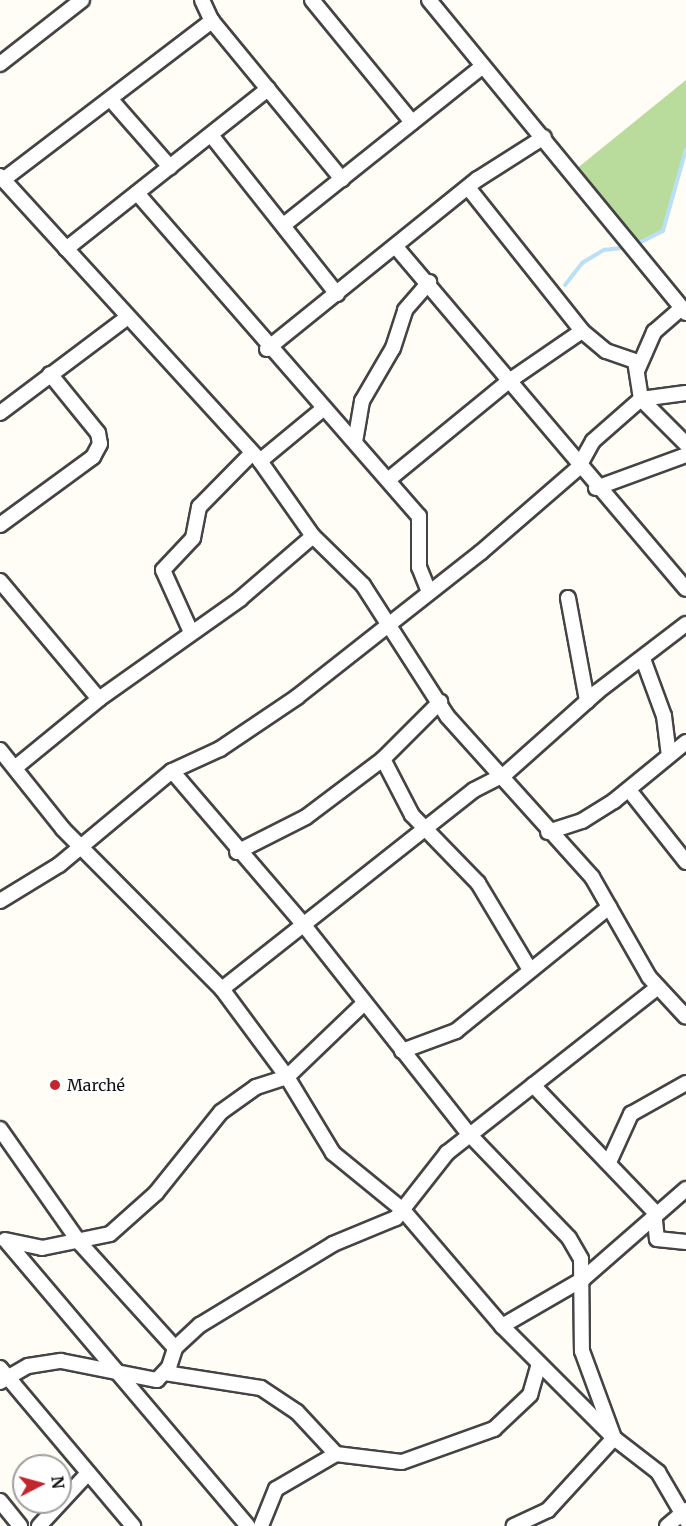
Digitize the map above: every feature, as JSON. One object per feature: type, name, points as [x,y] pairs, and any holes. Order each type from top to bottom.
[{"type":"street","points":[[0,64],[82,0]]},
{"type":"street","points":[[202,0],[212,21],[342,178]]},
{"type":"street","points":[[312,0],[412,122]]},
{"type":"street","points":[[429,0],[684,310],[654,332],[637,371]]},
{"type":"street","points":[[212,21],[112,101],[2,178],[255,458],[313,536],[363,585],[454,725],[504,775],[548,832],[592,877],[658,987],[686,1017]]},
{"type":"street","points":[[285,224],[482,67]]},
{"type":"street","points":[[66,249],[268,89]]},
{"type":"street","points":[[112,101],[170,167]]},
{"type":"street","points":[[211,135],[285,224],[337,294]]},
{"type":"street","points":[[267,349],[470,190],[478,179],[543,137]]},
{"type":"street","points":[[470,190],[582,331],[606,351],[630,357],[637,371],[641,399],[686,444]]},
{"type":"street","points":[[137,193],[267,349],[355,442],[419,516],[418,567],[429,592]]},
{"type":"street","points":[[396,248],[429,282],[578,468],[686,588]]},
{"type":"street","points":[[355,442],[363,401],[393,348],[405,310],[429,282]]},
{"type":"street","points":[[0,413],[128,318]]},
{"type":"street","points":[[388,480],[508,381],[582,331]]},
{"type":"street","points":[[0,525],[93,457],[100,444],[98,433],[50,374]]},
{"type":"street","points":[[0,901],[83,847],[172,771],[220,749],[297,697],[387,623],[429,592],[578,468],[593,441],[641,399],[686,393]]},
{"type":"street","points":[[191,632],[163,570],[193,538],[199,507],[255,458],[324,408]]},
{"type":"street","points":[[596,488],[686,455]]},
{"type":"street","points":[[16,767],[99,699],[240,599],[313,536]]},
{"type":"street","points":[[0,581],[99,699]]},
{"type":"street","points":[[568,598],[587,701]]},
{"type":"street","points":[[222,990],[424,829],[504,775],[587,701],[686,624]]},
{"type":"street","points":[[643,659],[663,716],[669,756]]},
{"type":"street","points":[[237,852],[306,817],[383,759],[440,702]]},
{"type":"street","points":[[548,832],[582,821],[629,790],[686,742]]},
{"type":"street","points":[[0,750],[83,847],[222,990],[287,1077],[333,1153],[403,1210],[502,1326],[614,1438],[658,1473],[685,1515],[667,1526]]},
{"type":"street","points":[[383,759],[398,794],[424,829],[478,883],[530,970]]},
{"type":"street","points":[[172,771],[237,852],[303,924],[363,1004],[469,1134],[569,1238],[581,1259],[582,1351],[614,1438]]},
{"type":"street","points":[[629,790],[686,860]]},
{"type":"street","points":[[402,1051],[456,1030],[609,907]]},
{"type":"street","points":[[133,1526],[2,1375],[61,1361],[126,1377],[157,1380],[165,1373],[175,1348],[200,1325],[302,1262],[403,1210],[430,1170],[469,1134],[658,987]]},
{"type":"street","points":[[3,1237],[42,1248],[110,1234],[130,1219],[234,1100],[287,1077],[363,1004]]},
{"type":"street","points":[[610,1160],[631,1114],[686,1083]]},
{"type":"street","points":[[533,1085],[610,1160],[654,1212],[657,1239],[686,1242]]},
{"type":"street","points":[[0,1129],[79,1242],[175,1348]]},
{"type":"street","points":[[502,1326],[583,1279],[654,1212],[686,1189]]},
{"type":"street","points":[[3,1237],[126,1377],[248,1526]]},
{"type":"street","points":[[261,1526],[276,1489],[336,1454],[402,1462],[494,1429],[530,1395],[539,1364]]},
{"type":"street","points":[[165,1373],[261,1388],[297,1412],[336,1454]]},
{"type":"street","points":[[513,1526],[548,1510],[614,1438]]},
{"type":"street","points":[[39,1526],[88,1473]]},
{"type":"street","points":[[0,1501],[21,1526]]},
{"type":"green space","points":[[686,80],[686,149],[663,231],[630,246],[570,174]]},
{"type":"waterway","points":[[635,245],[663,231],[686,149]]},
{"type":"waterway","points":[[565,285],[582,263],[604,250],[627,247]]},
{"type":"place","name":"Marché","points":[[55,1085]]}]
